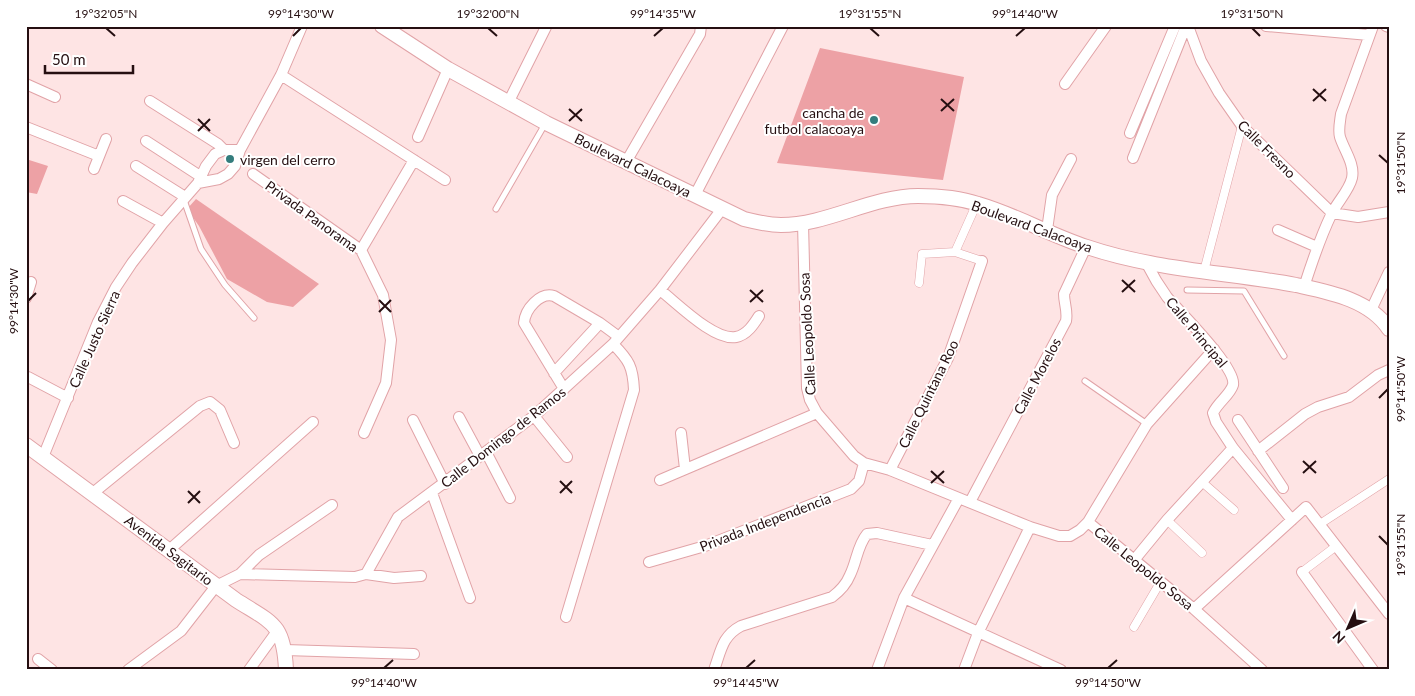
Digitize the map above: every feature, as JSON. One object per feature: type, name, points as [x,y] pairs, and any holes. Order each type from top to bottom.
[{"type":"street","points":[[146,141],[199,179],[219,179],[228,174],[235,166],[240,150],[281,75],[302,26]]},
{"type":"street","name":"Boulevard Calacoaya","points":[[382,26],[448,69],[508,103],[744,219],[761,224],[803,223],[886,201],[916,196],[977,203],[1086,247],[1147,264],[1255,278],[1304,287],[1357,302],[1383,320],[1389,329]]},
{"type":"street","points":[[626,162],[700,34],[701,26]]},
{"type":"street","points":[[695,195],[782,26]]},
{"type":"street","points":[[1065,84],[1106,26]]},
{"type":"street","points":[[1130,133],[1175,26]]},
{"type":"street","points":[[1133,158],[1187,26]]},
{"type":"street","name":"Calle Fresno","points":[[1187,26],[1201,61],[1214,85],[1242,126],[1332,213]]},
{"type":"street","points":[[508,103],[546,27]]},
{"type":"street","points":[[1271,27],[1371,31],[1341,114],[1339,126],[1340,136],[1352,168],[1350,184],[1332,213],[1317,247],[1304,287]]},
{"type":"street","points":[[418,137],[448,69]]},
{"type":"street","points":[[281,75],[446,180]]},
{"type":"street","points":[[26,84],[56,97]]},
{"type":"street","points":[[150,101],[218,144],[224,150],[240,150]]},
{"type":"street","points":[[26,126],[99,156]]},
{"type":"street","points":[[1204,271],[1242,126]]},
{"type":"street","points":[[94,168],[106,139]]},
{"type":"street","name":"Calle Justo Sierra","points":[[43,457],[98,322],[116,287],[132,263],[199,179],[215,154],[224,150]]},
{"type":"street","points":[[1047,230],[1052,195],[1071,158]]},
{"type":"street","points":[[361,250],[414,160]]},
{"type":"street","points":[[136,166],[182,195],[184,199]]},
{"type":"street","name":"Privada Panorama","points":[[253,174],[361,250],[383,295],[391,340],[386,383],[364,433]]},
{"type":"street","points":[[123,200],[163,223]]},
{"type":"street","points":[[955,252],[977,203]]},
{"type":"street","name":"Calle Domingo de Ramos","points":[[366,574],[398,518],[534,416],[616,340],[660,290],[722,209]]},
{"type":"street","points":[[1332,213],[1358,217],[1389,212]]},
{"type":"street","name":"Calle Leopoldo Sosa","points":[[803,223],[807,388],[810,400],[817,414],[854,456],[864,463],[890,470],[1030,527],[1059,536],[1070,536],[1088,522],[1194,609],[1262,670]]},
{"type":"street","points":[[1278,230],[1317,247]]},
{"type":"street","name":"Calle Morelos","points":[[970,502],[1066,321],[1067,313],[1064,294],[1086,247]]},
{"type":"street","points":[[919,283],[922,254],[955,252],[982,261]]},
{"type":"street","name":"Calle Quintana Roo","points":[[890,470],[948,358],[982,261]]},
{"type":"street","name":"Calle Principal","points":[[1147,264],[1158,285],[1214,349],[1231,374],[1233,383],[1229,392],[1217,404],[1213,412],[1216,422],[1234,448],[1292,520]]},
{"type":"street","points":[[1371,310],[1386,285],[1389,272]]},
{"type":"street","points":[[26,298],[31,282]]},
{"type":"street","points":[[660,290],[707,328],[722,336],[736,337],[750,329],[759,316]]},
{"type":"street","points":[[564,389],[524,323],[526,313],[543,296],[554,296],[600,323],[616,340],[634,374],[634,390],[566,617]]},
{"type":"street","points":[[554,373],[600,323]]},
{"type":"street","points":[[1088,522],[1147,424],[1214,349]]},
{"type":"street","points":[[1258,451],[1305,414],[1318,407],[1348,397],[1378,375],[1389,370]]},
{"type":"street","points":[[28,376],[68,398]]},
{"type":"street","points":[[93,493],[200,406],[210,402],[220,410],[234,443]]},
{"type":"street","points":[[660,480],[817,414]]},
{"type":"street","points":[[534,416],[567,457]]},
{"type":"street","points":[[459,417],[510,498]]},
{"type":"street","points":[[413,420],[445,484]]},
{"type":"street","points":[[1238,420],[1283,488]]},
{"type":"street","points":[[168,551],[313,422]]},
{"type":"street","points":[[681,433],[685,469]]},
{"type":"street","name":"Avenida Sagitario","points":[[26,445],[216,586],[267,619],[278,630]]},
{"type":"street","points":[[1135,560],[1167,520],[1234,448]]},
{"type":"street","name":"Privada Independencia","points":[[649,562],[705,546],[851,489],[859,482],[864,463]]},
{"type":"street","points":[[1320,524],[1389,479]]},
{"type":"street","points":[[1202,482],[1234,510]]},
{"type":"street","points":[[432,493],[470,598]]},
{"type":"street","points":[[877,670],[904,598],[959,498]]},
{"type":"street","points":[[128,670],[180,631],[216,586],[240,574],[259,555],[332,505]]},
{"type":"street","points":[[1194,609],[1306,507],[1389,614]]},
{"type":"street","points":[[1167,520],[1202,553]]},
{"type":"street","points":[[964,670],[978,633],[1030,527]]},
{"type":"street","points":[[714,670],[724,642],[731,632],[741,626],[832,597],[842,588],[850,576],[861,542],[867,534],[877,533],[932,546]]},
{"type":"street","points":[[1335,546],[1302,572],[1373,670]]},
{"type":"street","points":[[240,574],[355,577],[366,574],[394,578],[421,576]]},
{"type":"street","points":[[1134,627],[1161,581]]},
{"type":"street","points":[[904,598],[1061,670]]},
{"type":"street","points":[[278,630],[285,650],[286,670]]},
{"type":"street","points":[[249,670],[278,630]]},
{"type":"street","points":[[285,650],[414,654]]},
{"type":"street","points":[[38,659],[52,670]]},
{"type":"lane","points":[[496,209],[546,123]]},
{"type":"lane","points":[[184,199],[201,249],[224,285],[254,318]]},
{"type":"lane","points":[[1244,292],[1255,278]]},
{"type":"lane","points":[[1187,290],[1244,292]]},
{"type":"lane","points":[[1244,292],[1284,356]]},
{"type":"lane","points":[[1085,381],[1147,424]]},
{"type":"shaded area","name":"cancha de futbol calacoaya","points":[[820,48],[964,77],[943,180],[777,163]]},
{"type":"shaded area","points":[[26,159],[48,166],[37,194],[26,192]]},
{"type":"shaded area","points":[[196,199],[319,284],[293,307],[267,302],[227,279],[199,226],[187,209]]},
{"type":"place","name":"cancha de futbol calacoaya","points":[[874,120]]},
{"type":"place","name":"virgen del cerro","points":[[230,159]]}]
